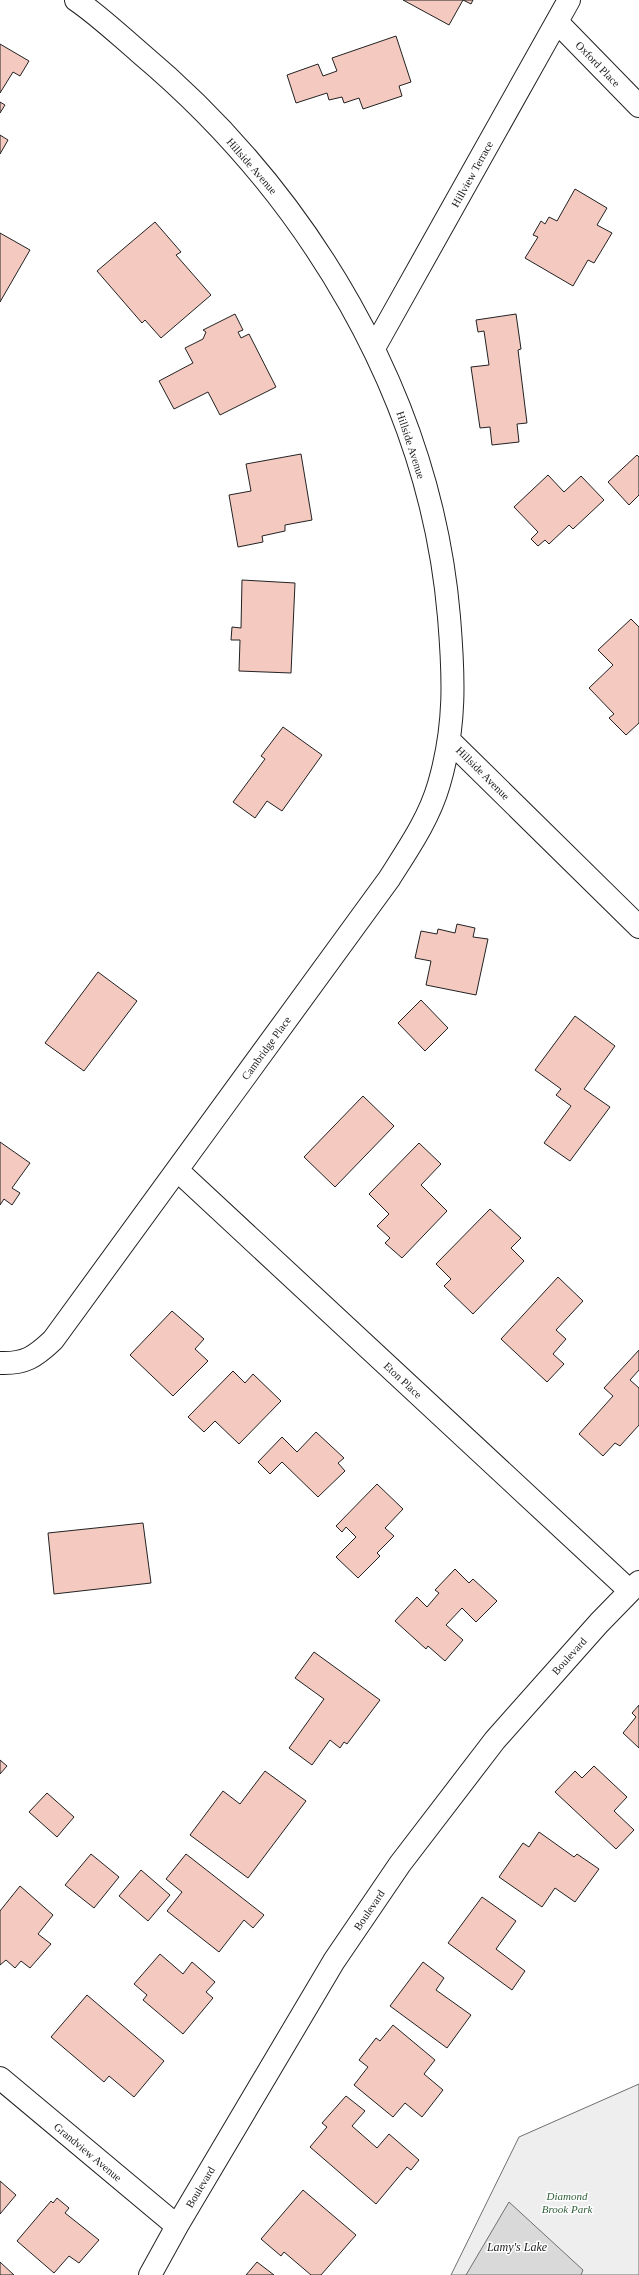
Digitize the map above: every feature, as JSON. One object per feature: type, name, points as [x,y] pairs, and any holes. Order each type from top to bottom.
[{"type":"street","name":"Hillside Avenue","points":[[76,0],[174,81],[240,150],[299,221],[352,306],[374,348],[405,421],[430,502],[446,584],[453,669],[452,726],[450,740],[639,927]]},
{"type":"street","name":"Hillview Terrace","points":[[374,348],[569,0]]},
{"type":"street","name":"Oxford Place","points":[[558,22],[639,106]]},
{"type":"street","name":"Cambridge Place","points":[[0,1363],[17,1363],[37,1355],[53,1340],[388,879],[418,835],[438,787],[450,740]]},
{"type":"street","name":"Eton Place","points":[[177,1170],[635,1587]]},
{"type":"street","name":"Boulevard","points":[[150,2275],[177,2226],[334,1961],[400,1864],[495,1740],[599,1623],[635,1587]]},
{"type":"street","name":"Grandview Avenue","points":[[0,2078],[177,2226]]},
{"type":"green space","name":"Diamond Brook Park","points":[[639,2084],[639,2275],[451,2275],[519,2137]]},
{"type":"water","name":"Lamy's Lake","points":[[509,2202],[583,2270],[581,2275],[466,2275]]},
{"type":"building","points":[[403,0],[463,0],[449,25]]},
{"type":"building","points":[[463,0],[473,0],[471,4]]},
{"type":"building","points":[[396,36],[411,82],[399,86],[402,96],[363,109],[359,98],[344,103],[342,97],[329,100],[327,93],[296,103],[287,75],[318,64],[323,76],[337,71],[332,58]]},
{"type":"building","points":[[0,44],[29,61],[20,76],[13,72],[0,93]]},
{"type":"building","points":[[0,102],[5,105],[0,113]]},
{"type":"building","points":[[0,135],[8,140],[0,154]]},
{"type":"building","points":[[575,189],[607,208],[597,225],[612,233],[594,263],[588,260],[573,286],[525,258],[538,237],[533,235],[541,221],[545,224],[549,217],[557,221]]},
{"type":"building","points":[[155,222],[181,252],[176,255],[211,295],[161,338],[145,320],[142,323],[97,271]]},
{"type":"building","points":[[0,233],[30,250],[0,302]]},
{"type":"building","points":[[235,314],[243,330],[238,332],[241,338],[249,334],[276,387],[220,415],[208,392],[174,409],[159,381],[193,363],[185,348],[203,339],[206,332],[203,330]]},
{"type":"building","points":[[516,314],[521,349],[518,350],[527,423],[517,424],[519,442],[492,445],[490,427],[480,428],[471,367],[489,365],[484,331],[478,332],[476,320]]},
{"type":"building","points":[[301,454],[312,520],[285,525],[285,531],[262,536],[263,542],[238,547],[229,495],[251,491],[246,464]]},
{"type":"building","points":[[637,455],[639,457],[639,495],[629,505],[608,482]]},
{"type":"building","points":[[548,475],[564,492],[581,476],[604,500],[573,529],[569,525],[549,544],[545,540],[538,546],[531,539],[538,532],[514,507]]},
{"type":"building","points":[[242,580],[295,583],[291,673],[239,671],[240,640],[231,640],[232,627],[241,628]]},
{"type":"building","points":[[631,619],[639,627],[639,723],[626,735],[609,718],[614,714],[589,688],[613,665],[598,650]]},
{"type":"building","points":[[283,727],[322,755],[282,811],[267,801],[255,818],[233,802],[265,759],[261,756]]},
{"type":"building","points":[[457,924],[475,928],[473,937],[488,939],[476,995],[426,985],[431,961],[415,958],[421,931],[437,934],[438,929],[455,933]]},
{"type":"building","points":[[98,972],[137,1001],[84,1071],[45,1043]]},
{"type":"building","points":[[421,1000],[448,1028],[425,1051],[398,1023]]},
{"type":"building","points":[[575,1016],[615,1046],[584,1089],[610,1107],[570,1161],[544,1143],[571,1106],[556,1095],[561,1089],[535,1070]]},
{"type":"building","points":[[363,1096],[394,1126],[335,1187],[304,1157]]},
{"type":"building","points":[[0,1142],[30,1163],[12,1188],[20,1193],[12,1205],[4,1199],[0,1205]]},
{"type":"building","points":[[419,1143],[441,1164],[421,1185],[447,1211],[402,1258],[385,1243],[390,1238],[377,1226],[389,1214],[369,1194]]},
{"type":"building","points":[[490,1209],[521,1238],[511,1248],[524,1261],[473,1314],[444,1286],[451,1279],[436,1264]]},
{"type":"building","points":[[558,1277],[583,1301],[556,1330],[566,1339],[553,1354],[564,1364],[547,1382],[501,1339]]},
{"type":"building","points":[[172,1311],[204,1339],[195,1349],[208,1361],[173,1396],[130,1355]]},
{"type":"building","points":[[639,1350],[639,1370],[630,1380],[639,1388],[639,1425],[620,1446],[615,1443],[603,1456],[579,1434],[613,1396],[604,1388]]},
{"type":"building","points":[[233,1371],[245,1383],[253,1374],[281,1401],[239,1444],[215,1421],[204,1432],[188,1417]]},
{"type":"building","points":[[316,1432],[344,1458],[338,1463],[345,1471],[318,1497],[282,1462],[270,1474],[258,1462],[282,1437],[297,1452]]},
{"type":"building","points":[[377,1484],[403,1509],[385,1528],[394,1536],[377,1553],[380,1556],[358,1578],[336,1557],[356,1537],[346,1527],[342,1532],[336,1526]]},
{"type":"building","points":[[143,1523],[151,1583],[54,1594],[48,1533]]},
{"type":"building","points":[[455,1569],[469,1583],[473,1579],[497,1601],[476,1622],[462,1608],[446,1625],[463,1640],[445,1661],[428,1646],[426,1649],[395,1621],[417,1597],[427,1607],[439,1593],[435,1590]]},
{"type":"building","points":[[314,1652],[380,1700],[347,1744],[344,1742],[340,1748],[330,1740],[312,1765],[289,1748],[324,1699],[295,1678]]},
{"type":"building","points":[[639,1705],[639,1748],[623,1733],[636,1717],[632,1713]]},
{"type":"building","points":[[0,1760],[7,1766],[0,1774]]},
{"type":"building","points":[[594,1766],[627,1797],[614,1811],[634,1830],[616,1849],[555,1792],[575,1771],[582,1778]]},
{"type":"building","points":[[265,1771],[306,1801],[248,1878],[190,1835],[223,1791],[240,1804]]},
{"type":"building","points":[[47,1793],[74,1817],[57,1837],[29,1812]]},
{"type":"building","points":[[539,1832],[574,1857],[577,1854],[599,1869],[575,1902],[555,1888],[542,1907],[499,1877],[523,1843],[529,1847]]},
{"type":"building","points":[[91,1854],[119,1877],[94,1908],[65,1885]]},
{"type":"building","points":[[186,1854],[264,1915],[253,1928],[244,1920],[219,1952],[167,1911],[182,1892],[166,1879]]},
{"type":"building","points":[[141,1870],[170,1895],[148,1921],[119,1896]]},
{"type":"building","points":[[20,1886],[53,1915],[38,1934],[51,1944],[30,1968],[21,1961],[15,1968],[6,1960],[0,1965],[0,1911]]},
{"type":"building","points":[[482,1897],[516,1921],[496,1949],[525,1971],[512,1990],[448,1943]]},
{"type":"building","points":[[160,1954],[183,1974],[192,1962],[215,1982],[206,1992],[213,1998],[183,2034],[143,2000],[147,1995],[134,1984]]},
{"type":"building","points":[[423,1962],[444,1978],[436,1990],[471,2015],[447,2048],[390,2006]]},
{"type":"building","points":[[87,1995],[164,2061],[134,2097],[109,2076],[104,2082],[51,2037]]},
{"type":"building","points":[[393,2025],[435,2060],[424,2074],[443,2090],[422,2117],[405,2103],[393,2117],[354,2085],[368,2067],[359,2060],[376,2038],[380,2041]]},
{"type":"building","points":[[346,2096],[365,2111],[352,2126],[377,2148],[389,2134],[419,2160],[411,2170],[407,2167],[376,2204],[310,2147],[327,2127],[322,2123]]},
{"type":"building","points":[[0,2181],[16,2195],[0,2214]]},
{"type":"building","points":[[303,2190],[356,2235],[321,2275],[311,2275],[284,2252],[281,2256],[261,2239]]},
{"type":"building","points":[[57,2198],[69,2208],[65,2213],[99,2240],[79,2263],[69,2256],[54,2273],[17,2241],[51,2201],[53,2203]]},
{"type":"building","points":[[0,2262],[14,2275],[0,2275]]},
{"type":"building","points":[[257,2262],[274,2275],[246,2275]]}]
